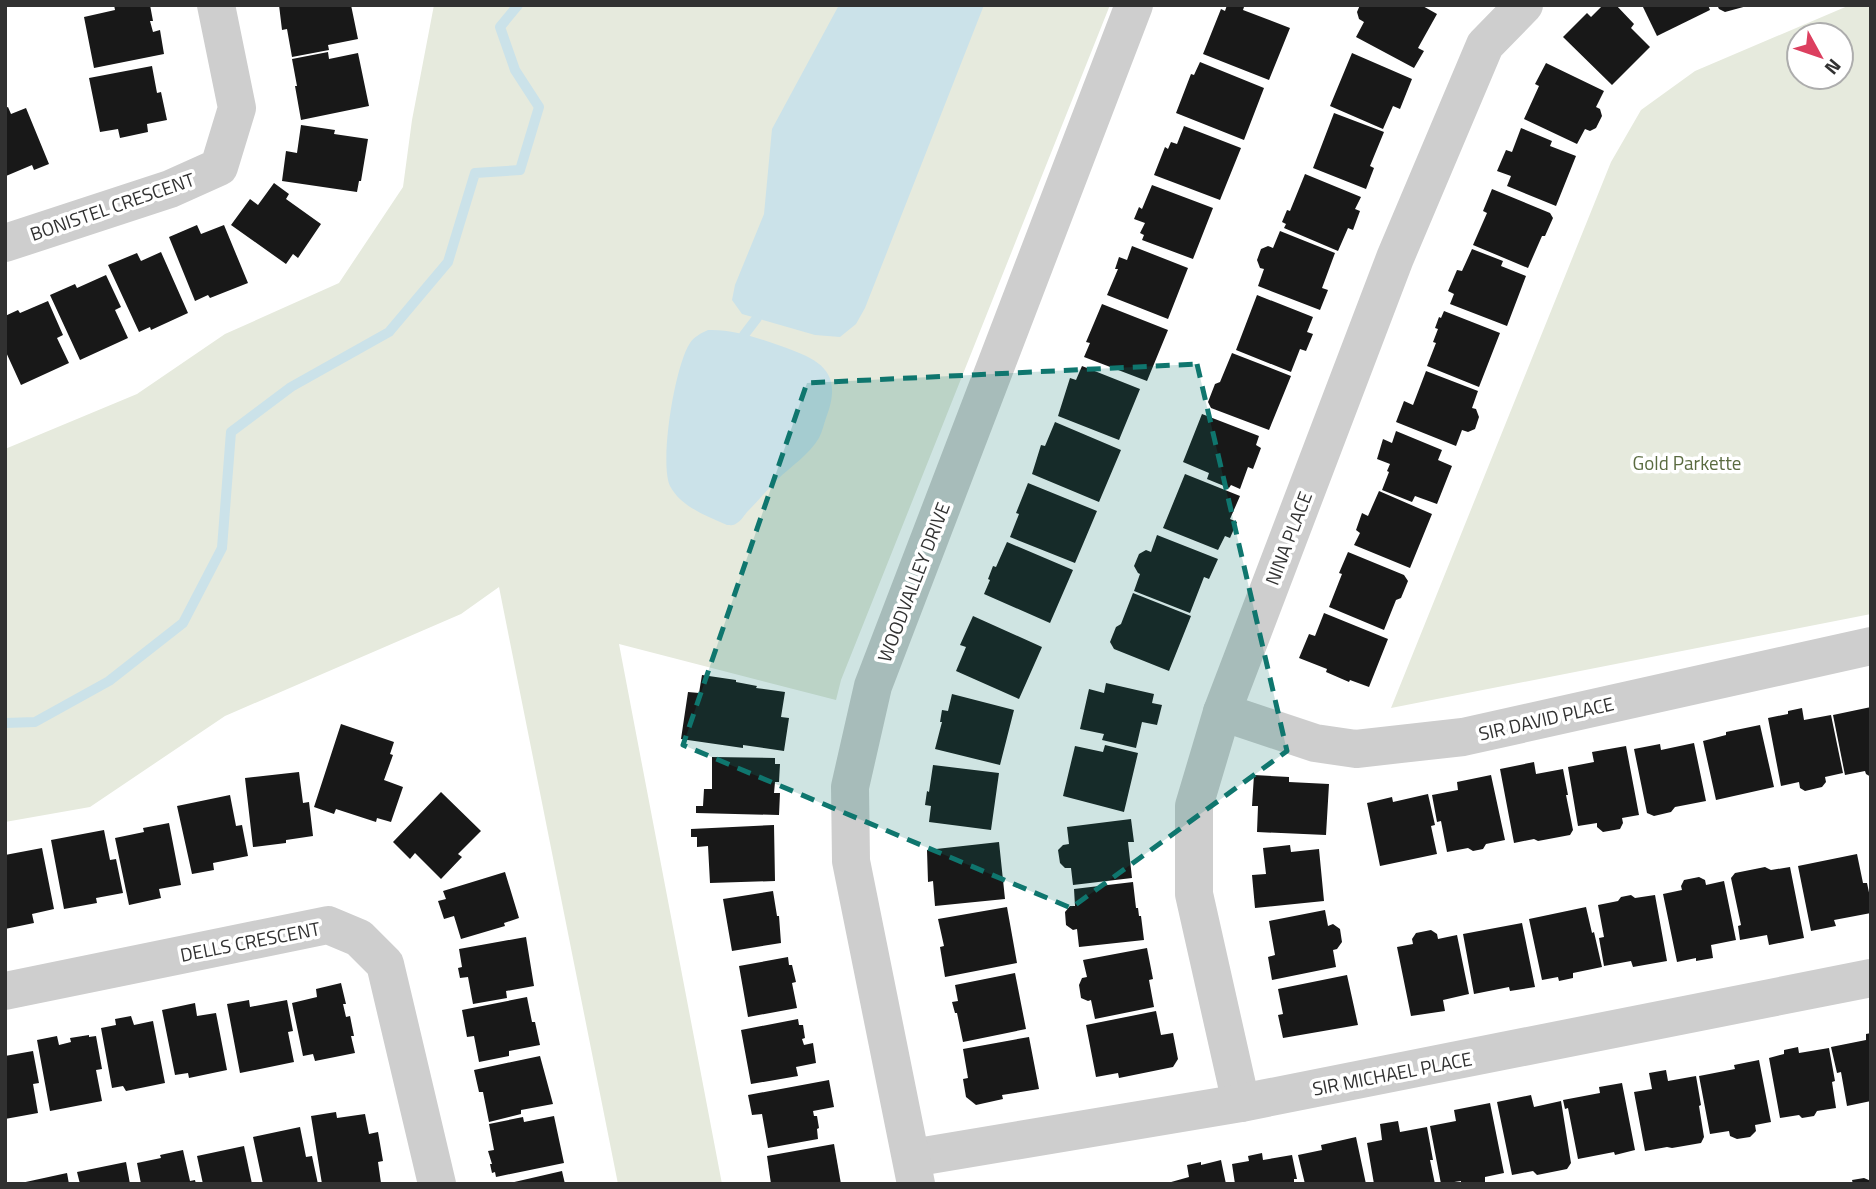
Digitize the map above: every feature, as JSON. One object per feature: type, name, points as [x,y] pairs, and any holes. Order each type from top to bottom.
[{"type":"street","name":"BONISTEL CRESCENT","points":[[5,243],[170,189],[219,167],[237,108],[216,5]]},
{"type":"street","name":"WOODVALLEY DRIVE","points":[[914,1171],[851,861],[850,786],[873,686],[1133,5]]},
{"type":"street","name":"NINA PLACE","points":[[1241,1103],[1194,894],[1194,806],[1222,712],[1395,258],[1485,45],[1524,5]]},
{"type":"street","name":"SIR DAVID PLACE","points":[[1222,712],[1315,743],[1356,749],[1463,737],[1871,646]]},
{"type":"street","name":"DELLS CRESCENT","points":[[5,990],[328,925],[359,938],[385,964],[437,1184]]},
{"type":"street","name":"SIR MICHAEL PLACE","points":[[914,1171],[1871,978]]},
{"type":"highlighted area","points":[[1197,364],[1287,751],[1071,908],[683,745],[807,383]]},
{"type":"green space","points":[[434,5],[1110,5],[841,680],[836,700],[619,644],[722,1184],[618,1184],[499,587],[461,614],[225,716],[90,807],[5,822],[5,449],[137,394],[225,334],[339,283],[403,187],[412,120]]},
{"type":"green space","name":"Gold Parkette","points":[[1850,5],[1871,5],[1871,614],[1391,708],[1611,162],[1641,110],[1695,71],[1785,33],[1785,91],[1855,91],[1855,21],[1812,21]]},
{"type":"water","points":[[839,5],[984,5],[865,308],[856,324],[840,337],[815,335],[742,314],[732,300],[735,285],[764,214],[772,129]]},
{"type":"water","points":[[708,330],[745,335],[807,357],[825,370],[832,389],[831,402],[815,444],[732,525],[711,518],[681,500],[670,486],[667,474],[670,414],[679,371],[690,343]]},
{"type":"building","points":[[114,5],[150,5],[153,32],[160,30],[164,54],[94,68],[84,17],[115,10]]},
{"type":"building","points":[[279,5],[351,5],[358,39],[328,45],[329,50],[292,57],[287,29],[282,30]]},
{"type":"building","points":[[1227,5],[1240,5],[1244,7],[1243,10],[1290,28],[1269,80],[1203,54],[1221,9],[1225,11]]},
{"type":"building","points":[[1360,5],[1421,5],[1437,14],[1418,48],[1424,51],[1414,68],[1356,37],[1364,22],[1359,19],[1357,12]]},
{"type":"building","points":[[1603,5],[1616,5],[1634,24],[1631,28],[1650,47],[1612,85],[1563,37],[1587,13],[1591,17]]},
{"type":"building","points":[[1642,5],[1708,5],[1710,10],[1657,36]]},
{"type":"building","points":[[1717,5],[1746,5],[1747,6],[1725,12]]},
{"type":"building","points":[[328,52],[329,59],[358,53],[369,106],[301,120],[292,59]]},
{"type":"building","points":[[1352,53],[1412,79],[1400,109],[1393,106],[1383,129],[1330,106]]},
{"type":"building","points":[[1200,62],[1264,88],[1244,140],[1176,113],[1191,74],[1194,75]]},
{"type":"building","points":[[1546,63],[1604,91],[1596,107],[1600,109],[1602,116],[1596,128],[1590,131],[1585,129],[1577,144],[1524,119],[1539,86],[1535,84]]},
{"type":"building","points":[[152,66],[157,93],[161,92],[167,120],[147,124],[148,132],[120,138],[118,129],[100,132],[89,78]]},
{"type":"building","points":[[8,107],[11,114],[26,108],[49,164],[34,170],[32,165],[6,176],[5,108]]},
{"type":"building","points":[[1334,113],[1384,132],[1370,166],[1374,168],[1366,189],[1313,168]]},
{"type":"building","points":[[301,125],[368,139],[357,192],[282,181],[286,151],[297,153]]},
{"type":"building","points":[[1184,126],[1241,148],[1220,200],[1154,175],[1165,147],[1168,149],[1171,142],[1177,144]]},
{"type":"building","points":[[1521,128],[1552,141],[1550,146],[1576,156],[1556,206],[1507,186],[1511,176],[1497,171],[1506,150],[1512,152]]},
{"type":"building","points":[[1305,174],[1361,197],[1355,209],[1360,211],[1353,230],[1348,228],[1338,251],[1284,228],[1286,224],[1282,222],[1287,210],[1290,211]]},
{"type":"building","points":[[274,183],[289,194],[286,199],[321,224],[298,258],[293,254],[286,264],[231,225],[250,199],[258,205]]},
{"type":"building","points":[[1152,185],[1213,208],[1193,259],[1142,240],[1144,235],[1140,233],[1145,223],[1134,219],[1139,207],[1142,209]]},
{"type":"building","points":[[1492,189],[1550,213],[1553,218],[1528,268],[1473,245],[1487,213],[1483,211]]},
{"type":"building","points":[[197,225],[201,234],[224,225],[248,283],[195,301],[169,237]]},
{"type":"building","points":[[1280,231],[1335,253],[1322,288],[1328,290],[1320,310],[1258,286],[1264,269],[1260,268],[1257,260],[1261,249],[1268,246],[1273,248]]},
{"type":"building","points":[[1132,246],[1188,268],[1168,319],[1107,295],[1118,269],[1115,269],[1119,257],[1127,260]]},
{"type":"building","points":[[1472,249],[1503,261],[1501,266],[1526,276],[1507,326],[1450,304],[1454,294],[1448,291],[1457,270],[1462,271]]},
{"type":"building","points":[[161,252],[188,313],[151,330],[150,327],[139,332],[108,265],[137,253],[141,261]]},
{"type":"building","points":[[106,275],[121,307],[115,310],[128,338],[80,360],[50,295],[75,284],[77,288]]},
{"type":"building","points":[[1257,295],[1313,317],[1307,332],[1313,334],[1306,351],[1300,349],[1291,372],[1236,350]]},
{"type":"building","points":[[48,301],[63,335],[57,338],[69,363],[21,385],[5,350],[5,316],[18,310],[20,313]]},
{"type":"building","points":[[1102,304],[1168,330],[1147,381],[1084,357],[1090,343],[1086,342]]},
{"type":"building","points":[[1444,311],[1500,333],[1479,387],[1427,366],[1436,343],[1433,342],[1438,329],[1435,328]]},
{"type":"building","points":[[1232,353],[1291,376],[1269,430],[1211,408],[1208,402]]},
{"type":"building","points":[[1082,366],[1140,389],[1119,440],[1058,416],[1070,378],[1076,380]]},
{"type":"building","points":[[1426,371],[1478,391],[1472,408],[1476,409],[1479,417],[1475,429],[1468,432],[1462,430],[1456,446],[1396,422],[1404,401],[1413,405]]},
{"type":"building","points":[[1202,414],[1259,436],[1256,445],[1261,448],[1253,469],[1248,467],[1240,489],[1231,485],[1229,488],[1207,479],[1209,473],[1183,462]]},
{"type":"building","points":[[1055,422],[1121,450],[1099,502],[1032,474],[1041,445],[1045,446]]},
{"type":"building","points":[[1396,431],[1442,450],[1438,460],[1452,466],[1437,504],[1415,496],[1412,502],[1382,490],[1390,464],[1377,459],[1383,439],[1392,443]]},
{"type":"building","points":[[1185,474],[1240,496],[1230,519],[1237,522],[1230,538],[1225,536],[1218,550],[1163,528]]},
{"type":"building","points":[[1028,483],[1097,511],[1075,563],[1010,537]]},
{"type":"building","points":[[1379,491],[1432,514],[1410,568],[1354,545],[1360,533],[1356,530],[1362,513],[1368,516]]},
{"type":"building","points":[[1157,535],[1218,559],[1209,579],[1204,577],[1190,613],[1134,591],[1140,574],[1134,566],[1139,554],[1146,550],[1151,552]]},
{"type":"building","points":[[1007,542],[1073,570],[1050,623],[984,594],[993,566],[996,567]]},
{"type":"building","points":[[1348,552],[1404,575],[1408,581],[1401,598],[1396,600],[1384,630],[1329,607]]},
{"type":"building","points":[[1133,593],[1191,616],[1169,671],[1114,649],[1110,642],[1116,627],[1121,624]]},
{"type":"building","points":[[1324,613],[1388,639],[1369,687],[1350,680],[1349,682],[1326,672],[1327,669],[1299,658],[1309,634],[1315,636]]},
{"type":"building","points":[[973,616],[1042,647],[1019,699],[956,671],[966,647],[960,645]]},
{"type":"building","points":[[702,675],[785,692],[781,717],[789,718],[784,751],[681,739],[688,692],[699,693]]},
{"type":"building","points":[[1106,683],[1154,694],[1152,703],[1162,705],[1157,725],[1142,722],[1136,748],[1102,740],[1104,734],[1080,729],[1089,689],[1104,693]]},
{"type":"building","points":[[952,694],[1014,710],[1000,765],[935,749],[942,722],[942,710],[948,711]]},
{"type":"building","points":[[1871,707],[1871,777],[1865,771],[1845,775],[1833,715]]},
{"type":"building","points":[[1802,708],[1804,720],[1831,715],[1843,773],[1825,777],[1826,782],[1822,787],[1805,791],[1800,788],[1799,782],[1781,786],[1768,718]]},
{"type":"building","points":[[341,724],[394,742],[390,754],[393,755],[384,780],[403,787],[391,822],[377,818],[376,822],[336,809],[334,814],[314,807]]},
{"type":"building","points":[[1760,725],[1774,787],[1716,800],[1703,741],[1726,735],[1726,732]]},
{"type":"building","points":[[1694,743],[1706,801],[1675,807],[1671,812],[1654,816],[1647,813],[1634,749],[1660,744],[1661,750]]},
{"type":"building","points":[[1105,745],[1138,753],[1124,812],[1063,796],[1075,746],[1103,752]]},
{"type":"building","points":[[1626,746],[1639,815],[1622,818],[1620,829],[1603,832],[1597,827],[1597,823],[1578,826],[1568,767],[1594,762],[1592,752]]},
{"type":"building","points":[[712,757],[775,758],[775,764],[780,764],[779,782],[775,782],[774,793],[780,793],[779,815],[696,813],[696,806],[703,806],[704,789],[712,789]]},
{"type":"building","points":[[1534,762],[1536,774],[1563,769],[1573,830],[1570,835],[1514,843],[1500,769]]},
{"type":"building","points":[[933,765],[999,773],[991,830],[929,822],[931,806],[925,805]]},
{"type":"building","points":[[299,772],[303,803],[309,802],[313,836],[253,847],[245,778]]},
{"type":"building","points":[[1254,775],[1289,777],[1289,782],[1329,784],[1326,835],[1257,832],[1258,806],[1252,806]]},
{"type":"building","points":[[1491,775],[1505,840],[1486,844],[1483,849],[1473,851],[1468,848],[1447,852],[1432,795],[1458,790],[1457,782]]},
{"type":"building","points":[[441,792],[481,831],[458,854],[462,857],[441,879],[415,853],[410,859],[393,842]]},
{"type":"building","points":[[1428,794],[1435,825],[1431,826],[1437,854],[1380,866],[1367,803],[1392,797],[1393,802]]},
{"type":"building","points":[[230,795],[236,826],[242,825],[248,856],[213,863],[214,870],[192,874],[177,806]]},
{"type":"building","points":[[1131,819],[1134,842],[1128,842],[1132,878],[1073,885],[1071,868],[1065,868],[1060,863],[1058,850],[1069,844],[1067,827]]},
{"type":"building","points":[[169,823],[181,885],[159,889],[161,898],[129,905],[115,838],[144,832],[143,828]]},
{"type":"building","points":[[774,825],[775,881],[710,883],[708,846],[697,847],[697,837],[691,837],[691,829]]},
{"type":"building","points":[[104,830],[110,860],[116,859],[123,893],[96,898],[97,903],[64,909],[51,840]]},
{"type":"building","points":[[999,842],[1005,899],[935,906],[933,881],[928,882],[927,850]]},
{"type":"building","points":[[1290,845],[1291,852],[1319,849],[1324,901],[1255,908],[1252,875],[1266,874],[1263,848]]},
{"type":"building","points":[[42,848],[54,909],[32,914],[34,923],[5,929],[5,855]]},
{"type":"building","points":[[1857,854],[1863,883],[1867,883],[1871,913],[1834,920],[1836,926],[1811,931],[1798,866]]},
{"type":"building","points":[[1765,867],[1771,870],[1790,867],[1804,938],[1769,945],[1767,935],[1740,940],[1738,926],[1741,925],[1731,878],[1735,873]]},
{"type":"building","points":[[505,872],[519,918],[504,923],[505,926],[461,939],[454,916],[444,919],[438,901],[446,899],[443,891]]},
{"type":"building","points":[[1699,877],[1705,880],[1706,885],[1724,881],[1736,940],[1711,945],[1713,958],[1677,962],[1663,894],[1682,890],[1684,880]]},
{"type":"building","points":[[1133,882],[1144,940],[1079,947],[1077,929],[1073,930],[1066,925],[1065,912],[1070,906],[1075,906],[1074,889]]},
{"type":"building","points":[[773,891],[779,916],[781,943],[732,951],[723,899]]},
{"type":"building","points":[[1631,895],[1635,898],[1655,895],[1667,961],[1633,967],[1631,961],[1604,966],[1599,938],[1604,937],[1598,905]]},
{"type":"building","points":[[1007,907],[1017,963],[945,977],[940,947],[944,946],[938,919]]},
{"type":"building","points":[[1586,907],[1602,967],[1573,973],[1573,978],[1542,980],[1529,919]]},
{"type":"building","points":[[1325,910],[1328,926],[1333,924],[1340,929],[1342,942],[1333,950],[1336,967],[1272,980],[1268,957],[1275,955],[1269,921]]},
{"type":"building","points":[[1522,923],[1535,987],[1510,991],[1509,987],[1474,994],[1463,934]]},
{"type":"building","points":[[1431,930],[1437,934],[1438,939],[1457,935],[1469,994],[1443,1000],[1445,1011],[1411,1016],[1397,947],[1413,944],[1412,939],[1416,933]]},
{"type":"building","points":[[526,937],[534,986],[506,991],[507,998],[473,1004],[468,977],[460,978],[458,968],[462,967],[459,949]]},
{"type":"building","points":[[1147,948],[1153,979],[1149,980],[1154,1007],[1095,1019],[1091,1000],[1081,998],[1079,985],[1082,978],[1087,977],[1083,960]]},
{"type":"building","points":[[788,957],[796,982],[792,983],[797,1008],[748,1017],[739,966]]},
{"type":"building","points":[[1015,973],[1026,1029],[963,1042],[952,1002],[958,1001],[955,985]]},
{"type":"building","points":[[1347,975],[1358,1025],[1283,1038],[1278,1015],[1283,1014],[1278,989]]},
{"type":"building","points":[[341,983],[346,1017],[350,1016],[354,1036],[351,1036],[355,1053],[315,1061],[313,1054],[303,1056],[292,1003],[317,997],[316,989]]},
{"type":"building","points":[[527,997],[540,1045],[509,1051],[509,1056],[479,1062],[474,1036],[467,1037],[462,1010]]},
{"type":"building","points":[[249,1000],[250,1007],[287,1000],[293,1031],[288,1032],[294,1062],[240,1073],[227,1004]]},
{"type":"building","points":[[195,1003],[197,1016],[216,1013],[227,1070],[189,1078],[188,1073],[175,1075],[162,1010]]},
{"type":"building","points":[[1156,1011],[1161,1035],[1173,1033],[1178,1059],[1173,1067],[1119,1078],[1118,1073],[1096,1077],[1086,1025]]},
{"type":"building","points":[[131,1016],[134,1025],[153,1021],[165,1083],[126,1091],[123,1086],[112,1088],[101,1028],[116,1025],[115,1019]]},
{"type":"building","points":[[798,1019],[799,1025],[803,1025],[804,1045],[813,1043],[816,1063],[796,1067],[798,1076],[751,1084],[741,1030]]},
{"type":"building","points":[[1871,1033],[1871,1101],[1847,1106],[1841,1072],[1837,1073],[1831,1047],[1866,1040],[1866,1034]]},
{"type":"building","points":[[57,1036],[59,1045],[71,1042],[70,1038],[96,1036],[102,1069],[96,1070],[102,1101],[50,1111],[37,1040]]},
{"type":"building","points":[[1029,1037],[1039,1089],[1002,1095],[1003,1099],[976,1105],[966,1097],[963,1079],[968,1078],[963,1049]]},
{"type":"building","points":[[1798,1047],[1799,1053],[1829,1048],[1835,1081],[1832,1082],[1836,1108],[1817,1111],[1814,1116],[1780,1118],[1769,1058],[1784,1054],[1784,1050]]},
{"type":"building","points":[[33,1051],[39,1083],[33,1084],[38,1113],[5,1119],[5,1056]]},
{"type":"building","points":[[540,1056],[553,1104],[521,1110],[521,1114],[489,1122],[483,1092],[479,1092],[474,1070]]},
{"type":"building","points":[[1759,1060],[1771,1122],[1755,1125],[1756,1131],[1750,1137],[1737,1139],[1730,1136],[1729,1131],[1710,1134],[1699,1076],[1735,1069],[1734,1065]]},
{"type":"building","points":[[1666,1070],[1668,1081],[1696,1076],[1704,1137],[1701,1143],[1645,1151],[1634,1092],[1652,1089],[1649,1073]]},
{"type":"building","points":[[829,1080],[834,1107],[813,1111],[814,1116],[817,1116],[818,1139],[768,1148],[762,1114],[752,1115],[748,1095]]},
{"type":"building","points":[[1622,1083],[1635,1150],[1578,1159],[1568,1108],[1565,1109],[1563,1100],[1600,1093],[1599,1087]]},
{"type":"building","points":[[1531,1095],[1534,1107],[1561,1101],[1571,1163],[1567,1169],[1537,1175],[1533,1171],[1512,1175],[1497,1102]]},
{"type":"building","points":[[1490,1103],[1504,1173],[1485,1177],[1485,1184],[1461,1184],[1461,1181],[1441,1184],[1430,1126],[1456,1121],[1454,1110]]},
{"type":"building","points":[[336,1112],[337,1118],[365,1114],[369,1134],[378,1132],[383,1161],[378,1162],[381,1183],[322,1184],[311,1116]]},
{"type":"building","points":[[554,1116],[564,1163],[496,1177],[495,1172],[492,1173],[488,1151],[494,1150],[489,1124],[523,1117],[524,1122]]},
{"type":"building","points":[[1398,1121],[1400,1132],[1427,1127],[1435,1184],[1374,1184],[1367,1143],[1382,1140],[1380,1124]]},
{"type":"building","points":[[300,1127],[306,1157],[312,1156],[318,1184],[263,1184],[253,1137]]},
{"type":"building","points":[[1356,1137],[1366,1184],[1305,1184],[1298,1155],[1322,1150],[1321,1145]]},
{"type":"building","points":[[834,1144],[841,1184],[771,1184],[767,1156]]},
{"type":"building","points":[[244,1146],[252,1184],[203,1184],[197,1156]]},
{"type":"building","points":[[183,1150],[190,1181],[195,1180],[196,1184],[141,1184],[137,1163]]},
{"type":"building","points":[[1262,1153],[1263,1160],[1292,1155],[1297,1179],[1294,1179],[1294,1184],[1235,1184],[1232,1164],[1249,1161],[1248,1156]]},
{"type":"building","points":[[1221,1160],[1226,1184],[1164,1184],[1189,1177],[1187,1165]]},
{"type":"building","points":[[126,1162],[130,1184],[80,1184],[77,1172]]},
{"type":"building","points":[[562,1171],[565,1184],[510,1184],[510,1183]]},
{"type":"building","points":[[67,1173],[69,1184],[21,1183]]},
{"type":"building","points":[[1864,1178],[1871,1181],[1871,1184],[1853,1184],[1852,1180]]},
{"type":"waterway","points":[[5,723],[35,722],[109,681],[183,623],[222,548],[231,432],[291,387],[389,332],[448,262],[475,173],[520,170],[539,107],[515,70],[500,27],[518,5]]},
{"type":"waterway","points":[[744,335],[757,318]]}]
